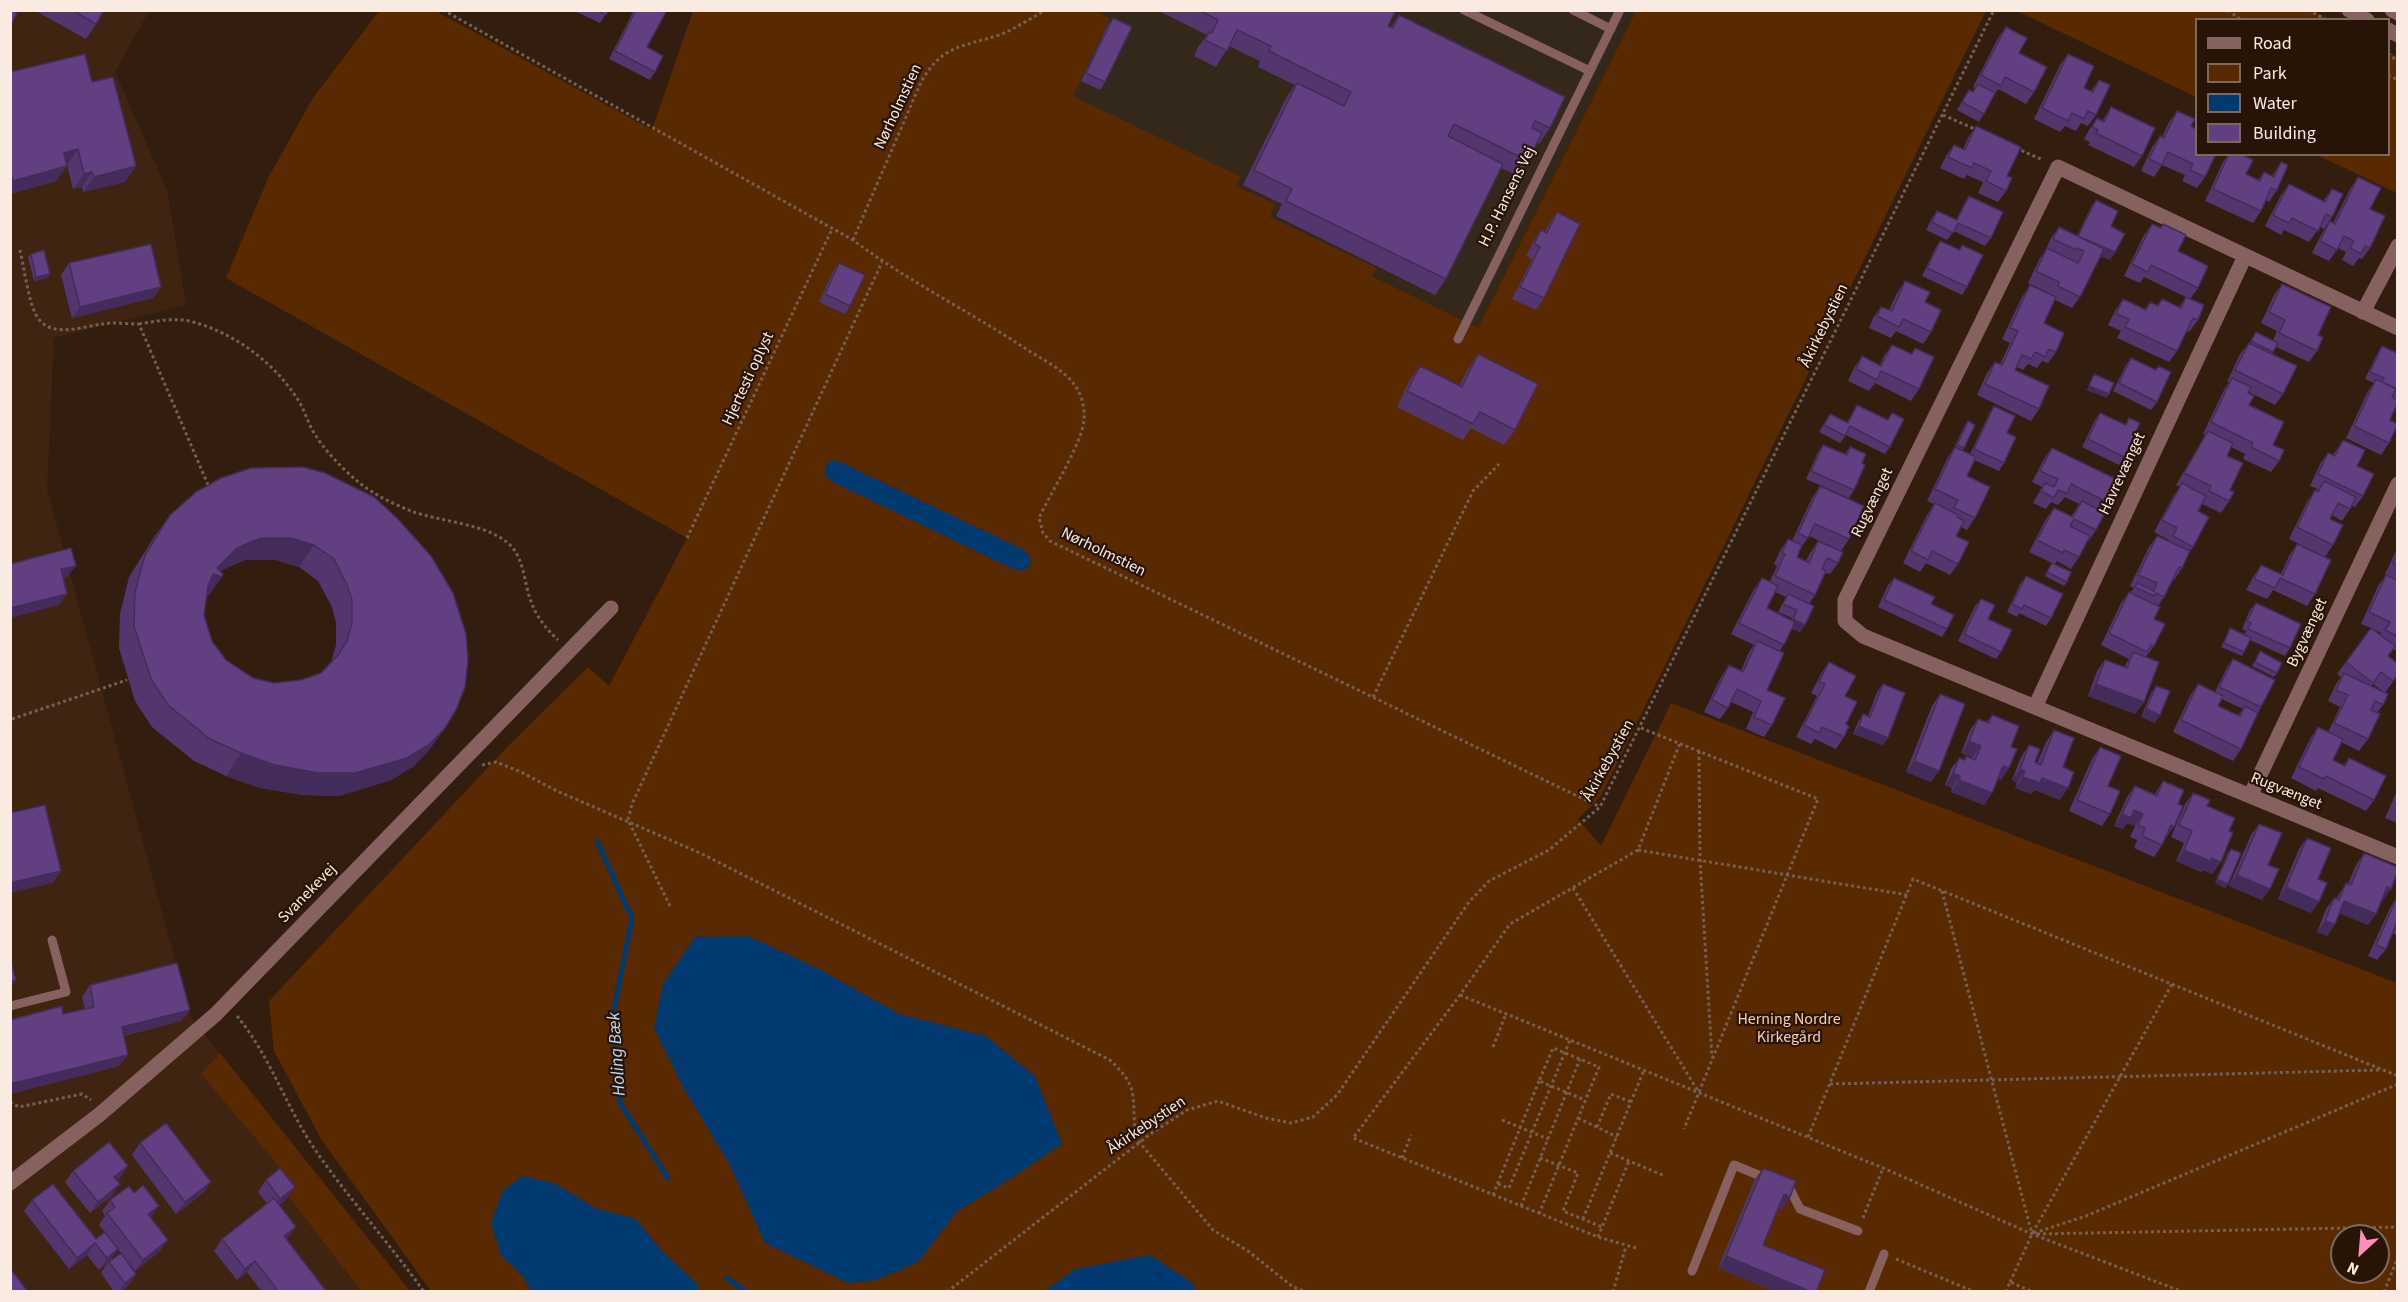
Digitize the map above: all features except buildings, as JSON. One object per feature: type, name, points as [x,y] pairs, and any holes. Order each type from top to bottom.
[{"type":"street","points":[[2349,10],[2363,18]]},
{"type":"street","points":[[2392,10],[2397,14]]},
{"type":"street","points":[[2058,167],[2397,328]]},
{"type":"street","name":"Rugvænget","points":[[2058,167],[1845,600],[1845,621],[1863,636],[2397,857]]},
{"type":"street","points":[[2363,312],[2397,246]]},
{"type":"street","name":"Havrevænget","points":[[2035,707],[2245,256]]},
{"type":"street","name":"Bygvænget","points":[[2250,796],[2397,484]]},
{"type":"street","name":"Svanekevej","points":[[10,1183],[99,1115],[216,1014],[611,608]]},
{"type":"lane","points":[[1464,10],[1590,70]]},
{"type":"lane","points":[[1573,10],[1611,29]]},
{"type":"lane","name":"H.P. Hansens Vej","points":[[1458,339],[1620,10]]},
{"type":"lane","points":[[10,1006],[66,992],[52,940]]},
{"type":"lane","points":[[1692,1271],[1734,1165],[1789,1187],[1800,1209],[1858,1231]]},
{"type":"lane","points":[[1869,1292],[1884,1254]]},
{"type":"path","points":[[442,10],[853,240]]},
{"type":"path","name":"Nørholmstien","points":[[1046,10],[1001,34],[946,52],[930,66],[853,240],[882,262],[1054,367],[1074,384],[1083,403],[1084,420],[1079,438],[1039,518],[1043,533],[1050,541],[1600,807]]},
{"type":"path","name":"Åkirkebystien","points":[[947,1292],[1140,1143],[1187,1110],[1218,1101],[1266,1118],[1291,1123],[1312,1117],[1337,1095],[1468,902],[1489,881],[1549,850],[1600,807],[1994,10]]},
{"type":"path","points":[[2308,10],[2323,18]]},
{"type":"path","points":[[1943,115],[1985,134]]},
{"type":"path","points":[[2006,143],[2058,167]]},
{"type":"path","name":"Hjertesti oplyst","points":[[687,538],[832,229]]},
{"type":"path","points":[[20,250],[35,313],[43,324],[53,329],[65,331],[105,324],[139,324],[169,319],[193,322],[233,339],[260,356],[299,402],[316,436],[343,468],[372,493],[411,511],[480,529],[510,545],[523,570],[531,603],[547,629],[569,651]]},
{"type":"path","points":[[670,906],[628,820],[632,804],[882,262]]},
{"type":"path","points":[[139,324],[214,496]]},
{"type":"path","points":[[1373,697],[1473,491],[1499,464]]},
{"type":"path","points":[[12,719],[127,680]]},
{"type":"path","points":[[1641,728],[1818,799],[1684,1129]]},
{"type":"path","points":[[1636,1248],[1598,1237],[1353,1138],[1510,924],[1638,850],[1680,743]]},
{"type":"path","points":[[1699,751],[1700,860],[1712,1060]]},
{"type":"path","points":[[480,766],[496,762],[700,853],[1110,1060],[1124,1074],[1132,1090],[1135,1133],[1140,1143],[1214,1230],[1248,1251],[1293,1287],[1307,1292]]},
{"type":"path","points":[[1638,850],[1907,894]]},
{"type":"path","points":[[1808,1137],[1913,879],[2397,1076]]},
{"type":"path","points":[[1573,888],[1699,1092]]},
{"type":"path","points":[[1942,891],[2032,1234]]},
{"type":"path","points":[[2006,1292],[2032,1234],[2172,984]]},
{"type":"path","points":[[1460,995],[1883,1168],[2032,1234],[2182,1292]]},
{"type":"path","points":[[236,1014],[255,1037],[284,1096],[317,1153],[424,1292]]},
{"type":"path","points":[[1492,1047],[1506,1014]]},
{"type":"path","points":[[1498,1184],[1509,1188],[1570,1040]]},
{"type":"path","points":[[1493,1195],[1553,1048],[1580,1059],[1599,1067],[1539,1214]]},
{"type":"path","points":[[1521,1206],[1580,1059]]},
{"type":"path","points":[[1583,1219],[1644,1070]]},
{"type":"path","points":[[1830,1084],[2382,1070]]},
{"type":"path","points":[[1539,1081],[1585,1100]]},
{"type":"path","points":[[2032,1234],[2086,1216],[2397,1084]]},
{"type":"path","points":[[10,1102],[19,1107],[82,1094],[92,1101],[99,1115]]},
{"type":"path","points":[[1597,1127],[1611,1094],[1631,1102]]},
{"type":"path","points":[[1578,1118],[1617,1137]]},
{"type":"path","points":[[1502,1120],[1548,1138]]},
{"type":"path","points":[[1402,1158],[1412,1135]]},
{"type":"path","points":[[1610,1153],[1665,1176]]},
{"type":"path","points":[[1540,1158],[1578,1173],[1563,1211],[1602,1227]]},
{"type":"path","points":[[1598,1237],[1629,1161]]},
{"type":"path","points":[[1858,1231],[1883,1168]]},
{"type":"path","points":[[2032,1234],[2397,1227]]},
{"type":"path","points":[[1613,1292],[1626,1246]]},
{"type":"path","points":[[1884,1254],[1975,1292]]},
{"type":"path","points":[[2384,1292],[2397,1257]]},
{"type":"path","points":[[2010,1282],[2033,1292]]},
{"type":"shaded area","points":[[10,11],[149,11],[115,72],[167,190],[186,305],[54,338],[47,489],[190,1015],[400,1291],[11,1291]]},
{"type":"shaded area","points":[[1074,11],[1636,11],[1478,328],[1026,106]]},
{"type":"green space","points":[[2311,10],[2326,18],[2195,18],[2195,97],[2017,11]]},
{"type":"green space","name":"Herning Nordre Kirkegård","points":[[379,11],[436,11],[652,130],[693,11],[1096,11],[1110,18],[1073,96],[1241,177],[1236,186],[1275,204],[1270,217],[1377,268],[1372,276],[1478,328],[1636,11],[1986,11],[1601,796],[1578,819],[1601,846],[1671,703],[2397,983],[2397,1291],[431,1291],[321,1139],[274,1051],[269,1001],[509,745],[588,667],[609,686],[687,538],[226,278],[269,176],[313,98]]},
{"type":"green space","points":[[2390,53],[2397,57],[2397,193],[2319,156],[2390,156]]},
{"type":"green space","points":[[220,1053],[410,1291],[361,1291],[280,1185],[283,1171],[201,1074]]},
{"type":"water","points":[[832,461],[840,462],[1022,549],[1030,556],[1031,563],[1023,571],[1013,569],[833,482],[826,477],[825,473],[826,465]]},
{"type":"water","points":[[748,936],[817,968],[899,1014],[986,1036],[1035,1076],[1062,1144],[957,1211],[918,1262],[876,1280],[848,1283],[765,1243],[731,1167],[682,1085],[654,1028],[663,984],[695,937]]},
{"type":"water","points":[[523,1176],[556,1184],[595,1208],[636,1219],[662,1251],[695,1282],[700,1291],[531,1291],[522,1275],[501,1256],[491,1223],[503,1190]]},
{"type":"water","points":[[1150,1255],[1193,1283],[1196,1291],[1045,1291],[1075,1269]]},
{"type":"waterway","name":"Holing Bæk","points":[[597,841],[632,918],[613,1014],[620,1103],[668,1178]]},
{"type":"waterway","name":"Holing Bæk","points":[[727,1278],[746,1292]]}]
